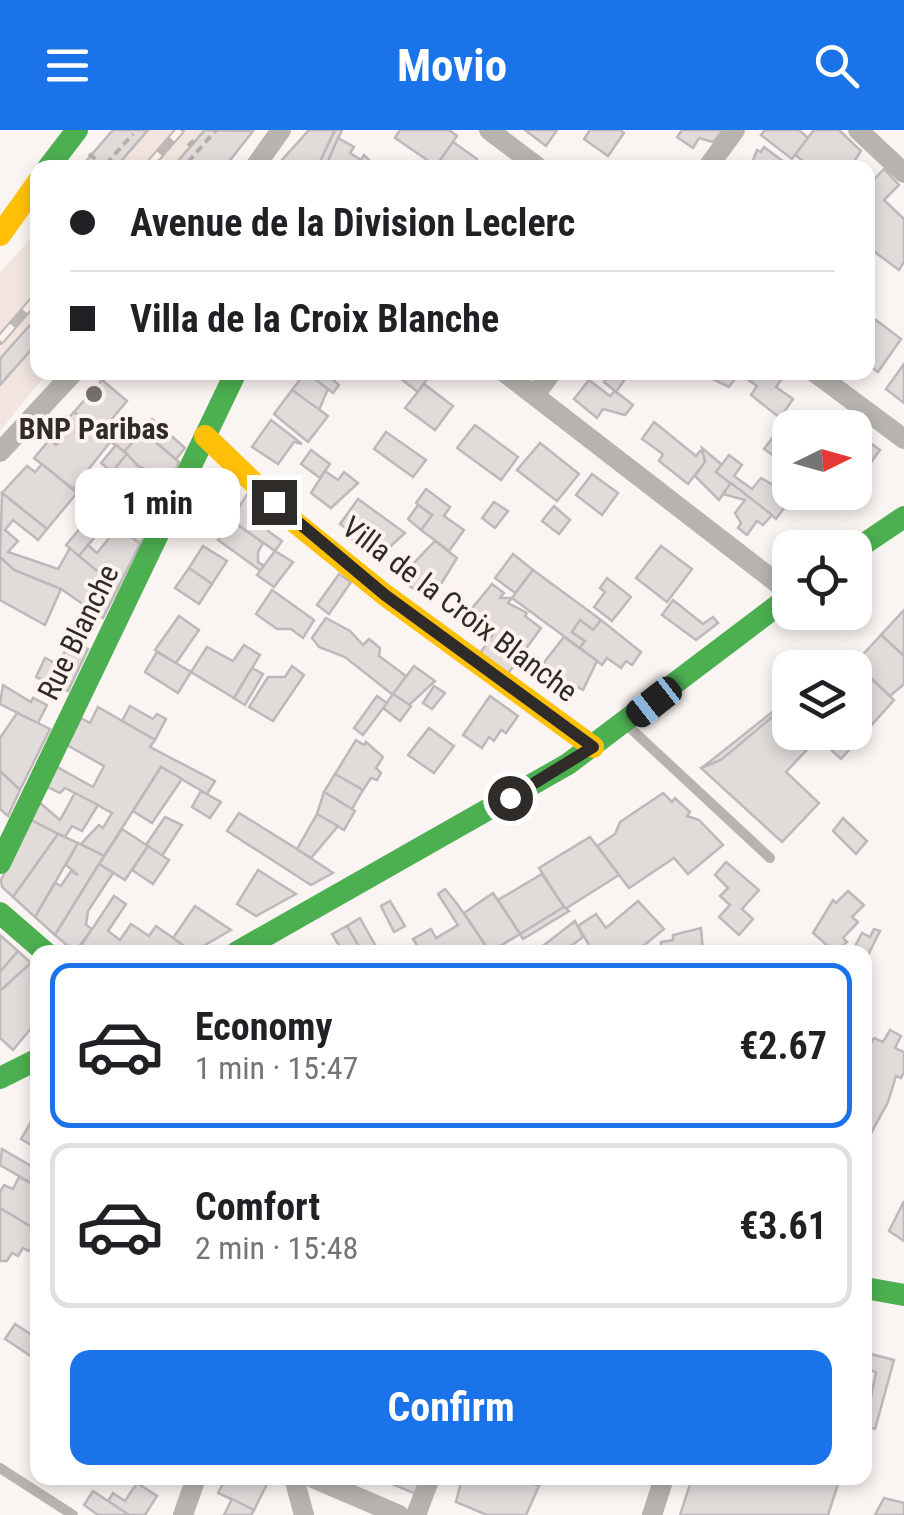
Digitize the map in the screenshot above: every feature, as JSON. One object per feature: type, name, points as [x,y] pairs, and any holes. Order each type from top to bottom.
[{"type":"street","points":[[54,160],[76,130]]},
{"type":"street","points":[[260,160],[281,130]]},
{"type":"street","points":[[489,130],[529,160]]},
{"type":"street","points":[[713,160],[734,130]]},
{"type":"street","points":[[858,130],[904,174]]},
{"type":"street","points":[[0,234],[30,193]]},
{"type":"street","points":[[0,452],[67,380]]},
{"type":"street","name":"Rue Blanche","points":[[0,863],[232,380]]},
{"type":"street","points":[[514,380],[772,581]]},
{"type":"street","points":[[535,396],[546,380]]},
{"type":"street","points":[[825,380],[904,439]]},
{"type":"street","name":"Villa de la Croix Blanche","points":[[205,436],[297,524],[385,595],[593,747]]},
{"type":"street","points":[[872,539],[904,517]]},
{"type":"street","points":[[250,945],[394,866],[593,747],[772,609]]},
{"type":"street","points":[[0,913],[37,945]]},
{"type":"street","points":[[0,1078],[30,1063]]},
{"type":"street","points":[[872,1289],[904,1295]]},
{"type":"street","points":[[183,1515],[194,1485]]},
{"type":"street","points":[[296,1485],[304,1515]]},
{"type":"street","points":[[340,1485],[399,1515]]},
{"type":"street","points":[[416,1515],[427,1485]]},
{"type":"street","points":[[652,1515],[662,1485]]},
{"type":"lane","points":[[626,724],[770,858]]},
{"type":"lane","points":[[0,1468],[73,1515]]},
{"type":"path","points":[[190,160],[216,130]]},
{"type":"path","points":[[110,160],[133,134]]},
{"type":"path","points":[[188,146],[194,140]]},
{"type":"shaded area","points":[[113,130],[253,131],[229,160],[87,160]]},
{"type":"shaded area","points":[[30,239],[30,380],[41,380],[0,431],[0,273]]},
{"type":"building","points":[[113,130],[148,130],[122,160],[87,160]]},
{"type":"building","points":[[205,130],[223,130],[197,160],[179,160]]},
{"type":"building","points":[[205,130],[253,131],[230,160],[179,160]]},
{"type":"building","points":[[309,130],[335,130],[321,160],[282,160]]},
{"type":"building","points":[[335,130],[342,130],[329,160],[321,160]]},
{"type":"building","points":[[400,130],[449,130],[457,136],[440,160],[427,160],[395,138]]},
{"type":"building","points":[[525,130],[557,130],[546,146]]},
{"type":"building","points":[[590,130],[624,133],[608,156],[584,139]]},
{"type":"building","points":[[682,130],[722,131],[713,142],[699,138],[693,148],[677,137]]},
{"type":"building","points":[[765,130],[799,130],[808,138],[792,159],[761,135]]},
{"type":"building","points":[[814,130],[839,130],[861,151],[855,160],[802,160],[795,155]]},
{"type":"building","points":[[338,138],[354,147],[350,153],[361,160],[328,160]]},
{"type":"building","points":[[453,142],[477,159],[476,160],[440,160]]},
{"type":"building","points":[[764,147],[781,160],[753,160],[757,150],[761,152]]},
{"type":"building","points":[[884,169],[899,185],[884,200],[904,219],[904,262],[899,270],[875,252],[875,179]]},
{"type":"building","points":[[875,322],[901,339],[878,372],[875,370]]},
{"type":"building","points":[[30,327],[30,351],[0,385],[0,359]]},
{"type":"building","points":[[904,364],[904,403],[886,389]]},
{"type":"building","points":[[102,380],[127,401],[100,433],[74,412]]},
{"type":"building","points":[[300,380],[316,380],[328,389],[319,410],[292,390]]},
{"type":"building","points":[[316,380],[335,380],[339,385],[333,393]]},
{"type":"building","points":[[402,380],[426,380],[418,392]]},
{"type":"building","points":[[589,380],[610,396],[615,391],[633,405],[625,415],[603,409],[597,418],[574,399]]},
{"type":"building","points":[[605,380],[624,380],[616,392]]},
{"type":"building","points":[[715,380],[734,380],[729,387]]},
{"type":"building","points":[[752,380],[781,380],[776,387],[793,399],[785,410],[772,412],[751,395],[757,386]]},
{"type":"building","points":[[424,384],[453,406],[435,430],[405,408]]},
{"type":"building","points":[[292,390],[328,416],[308,442],[274,414]]},
{"type":"building","points":[[74,412],[111,441],[73,489],[34,458],[50,439],[56,445],[62,438],[56,432]]},
{"type":"building","points":[[152,419],[185,448],[176,459],[142,431]]},
{"type":"building","points":[[271,420],[302,444],[294,442],[278,464],[252,447]]},
{"type":"building","points":[[110,422],[133,442],[124,452],[100,433]]},
{"type":"building","points":[[654,422],[696,456],[700,451],[704,454],[705,462],[688,484],[659,461],[663,454],[642,439]]},
{"type":"building","points":[[475,425],[518,457],[501,480],[457,448]]},
{"type":"building","points":[[142,431],[179,462],[170,481],[138,466],[124,452]]},
{"type":"building","points":[[386,432],[426,460],[413,477],[374,449]]},
{"type":"building","points":[[772,439],[772,454],[764,449]]},
{"type":"building","points":[[540,443],[579,474],[557,501],[517,470]]},
{"type":"building","points":[[872,444],[880,450],[872,461]]},
{"type":"building","points":[[116,445],[127,454],[112,472],[101,463]]},
{"type":"building","points":[[702,448],[722,465],[716,472],[731,483],[719,500],[695,476],[705,462]]},
{"type":"building","points":[[311,450],[330,464],[320,478],[301,464]]},
{"type":"building","points":[[127,454],[138,466],[170,481],[140,544],[88,501]],"holes":[[[125,474],[131,479],[118,506],[107,496]]]},
{"type":"building","points":[[729,455],[742,465],[734,476],[752,489],[761,478],[772,484],[772,510],[783,510],[776,519],[716,472]]},
{"type":"building","points":[[42,464],[77,493],[47,529],[2,493],[27,466],[35,472]]},
{"type":"building","points":[[325,471],[338,480],[344,472],[358,483],[331,508],[311,493]]},
{"type":"building","points":[[592,474],[618,493],[602,515],[576,495]]},
{"type":"building","points":[[731,483],[772,515],[763,525],[757,521],[747,535],[738,528],[741,523],[735,513],[745,500],[723,494]]},
{"type":"building","points":[[251,488],[279,516],[268,531],[282,541],[275,551],[231,520]]},
{"type":"building","points":[[426,489],[450,507],[444,516],[464,530],[449,551],[421,530],[432,515],[416,503]]},
{"type":"building","points":[[2,493],[47,529],[38,540],[13,520],[5,530],[18,541],[8,552],[58,569],[70,548],[118,588],[103,618],[61,589],[14,570],[0,557]]},
{"type":"building","points":[[358,499],[405,533],[381,555],[350,538],[353,533],[340,524]]},
{"type":"building","points":[[494,502],[508,511],[495,528],[482,518]]},
{"type":"building","points":[[418,505],[432,515],[421,530],[408,519]]},
{"type":"building","points":[[554,506],[570,520],[559,534],[542,521]]},
{"type":"building","points":[[97,508],[110,519],[79,556],[66,545]]},
{"type":"building","points":[[110,519],[140,544],[118,588],[79,556],[88,545],[97,553],[110,537],[101,529]]},
{"type":"building","points":[[231,520],[263,543],[258,552],[258,562],[264,566],[261,571],[218,540]]},
{"type":"building","points":[[435,541],[457,558],[430,602],[406,583],[414,570],[410,567]]},
{"type":"building","points":[[203,546],[227,561],[212,584],[189,568]]},
{"type":"building","points":[[661,546],[692,569],[667,602],[636,578]]},
{"type":"building","points":[[275,551],[293,562],[274,587],[257,575]]},
{"type":"building","points":[[513,554],[533,570],[515,593],[495,578]]},
{"type":"building","points":[[0,557],[14,570],[61,589],[45,625],[0,600]]},
{"type":"building","points":[[189,568],[212,584],[199,604],[175,588]]},
{"type":"building","points":[[533,570],[601,620],[593,630],[580,620],[572,632],[585,641],[580,648],[512,598]]},
{"type":"building","points":[[339,574],[351,582],[329,614],[317,605]]},
{"type":"building","points":[[607,578],[631,597],[612,621],[594,607],[605,592],[600,588]]},
{"type":"building","points":[[492,584],[504,593],[500,598],[512,598],[508,603],[527,613],[525,616],[541,628],[507,675],[479,655],[495,631],[469,612]]},
{"type":"building","points":[[272,590],[314,620],[303,638],[291,629],[277,629],[256,614]]},
{"type":"building","points":[[673,600],[703,624],[713,617],[718,623],[696,640],[662,615]]},
{"type":"building","points":[[904,610],[904,656],[881,635]]},
{"type":"building","points":[[179,616],[199,630],[176,663],[155,650]]},
{"type":"building","points":[[326,618],[350,631],[363,645],[369,639],[380,648],[379,656],[406,676],[393,695],[345,657],[319,647],[312,638]]},
{"type":"building","points":[[580,620],[593,630],[601,620],[641,652],[632,665],[626,661],[621,668],[607,658],[602,665],[580,648],[585,641],[572,632]]},
{"type":"building","points":[[881,635],[904,656],[904,684],[890,696],[872,679],[872,650],[867,650]]},
{"type":"building","points":[[564,637],[597,661],[583,690],[578,687],[571,696],[538,670]]},
{"type":"building","points":[[72,641],[88,649],[68,691],[36,677],[45,658],[57,664]]},
{"type":"building","points":[[244,645],[260,655],[234,698],[191,672],[207,647],[233,661]]},
{"type":"building","points":[[157,652],[191,672],[178,693],[145,672]]},
{"type":"building","points":[[292,666],[304,675],[273,721],[249,707],[268,677],[285,677]]},
{"type":"building","points":[[414,666],[435,681],[409,705],[393,694]]},
{"type":"building","points":[[252,668],[263,674],[245,705],[234,698]]},
{"type":"building","points":[[872,679],[894,700],[872,724]]},
{"type":"building","points":[[3,685],[31,702],[33,698],[47,705],[38,723],[0,704]]},
{"type":"building","points":[[434,686],[445,693],[432,709],[423,703]]},
{"type":"building","points":[[393,694],[411,706],[400,721],[383,708]]},
{"type":"building","points":[[377,696],[387,703],[363,735],[354,728]]},
{"type":"building","points":[[490,696],[518,716],[506,733],[501,730],[494,741],[489,737],[482,748],[463,735]]},
{"type":"building","points":[[130,706],[153,719],[157,714],[166,719],[155,740],[122,721]]},
{"type":"building","points":[[98,707],[155,740],[150,747],[215,781],[207,794],[161,767],[104,856],[81,844],[99,825],[103,828],[112,813],[65,788],[60,793],[47,787],[57,767],[93,787],[104,766],[67,745],[81,718],[90,723]]},
{"type":"building","points":[[772,712],[769,722],[721,760],[703,767]]},
{"type":"building","points":[[17,713],[50,729],[20,790],[0,771],[0,738]]},
{"type":"building","points":[[772,717],[772,750],[807,750],[786,772],[819,803],[782,842],[701,768],[721,760]]},
{"type":"building","points":[[429,728],[454,746],[434,773],[408,755]]},
{"type":"building","points":[[356,740],[364,745],[366,742],[383,757],[376,768],[381,773],[377,780],[371,778],[363,790],[335,774]]},
{"type":"building","points":[[831,750],[849,750],[841,759]]},
{"type":"building","points":[[161,767],[182,779],[152,823],[133,811]]},
{"type":"building","points":[[0,771],[20,790],[8,816],[0,809]]},
{"type":"building","points":[[335,774],[363,790],[352,809],[324,792]]},
{"type":"building","points":[[201,791],[221,802],[210,818],[192,807]]},
{"type":"building","points":[[324,792],[355,811],[344,830],[317,814]]},
{"type":"building","points":[[75,793],[98,805],[82,831],[72,826],[65,837],[31,820],[39,802],[60,820]]},
{"type":"building","points":[[663,793],[672,802],[675,798],[690,812],[687,816],[699,820],[723,845],[688,874],[674,858],[629,888],[597,846],[615,834],[620,822]]},
{"type":"building","points":[[239,813],[333,873],[311,885],[227,831]]},
{"type":"building","points":[[317,814],[338,826],[311,858],[297,849]]},
{"type":"building","points":[[165,817],[182,825],[162,856],[146,845]]},
{"type":"building","points":[[843,818],[867,841],[856,854],[833,831]]},
{"type":"building","points":[[31,820],[58,834],[13,897],[2,887],[1,880]]},
{"type":"building","points":[[122,829],[148,846],[125,880],[99,864]]},
{"type":"building","points":[[58,834],[78,843],[35,917],[13,897]]},
{"type":"building","points":[[590,837],[619,875],[565,909],[539,868]]},
{"type":"building","points":[[78,843],[104,856],[55,935],[35,917],[55,883],[61,886],[71,871],[78,875],[66,865]]},
{"type":"building","points":[[148,846],[169,860],[153,884],[132,870]]},
{"type":"building","points":[[726,862],[759,890],[742,909],[753,919],[739,935],[719,917],[730,905],[720,896],[728,888],[715,875]]},
{"type":"building","points":[[99,864],[113,873],[88,911],[86,925],[92,929],[80,945],[67,945],[55,935]]},
{"type":"building","points":[[258,870],[296,894],[256,916],[237,904]]},
{"type":"building","points":[[542,874],[564,907],[520,934],[498,900]]},
{"type":"building","points":[[445,889],[485,945],[417,945],[413,939],[431,929],[436,938],[458,925],[438,894]]},
{"type":"building","points":[[848,891],[864,905],[852,917],[858,922],[843,938],[847,942],[827,945],[813,933],[833,900],[836,903]]},
{"type":"building","points":[[493,893],[520,934],[502,945],[485,945],[464,913]]},
{"type":"building","points":[[114,896],[126,904],[108,931],[120,940],[131,924],[149,936],[156,926],[183,945],[82,945]]},
{"type":"building","points":[[390,901],[405,926],[394,932],[381,906]]},
{"type":"building","points":[[638,901],[664,929],[645,945],[589,945],[578,926],[596,914],[606,928]]},
{"type":"building","points":[[195,906],[231,930],[205,945],[183,945],[173,938]]},
{"type":"building","points":[[564,907],[569,911],[523,939],[520,934]]},
{"type":"building","points":[[360,918],[375,945],[358,945],[347,926]]},
{"type":"building","points":[[575,921],[583,937],[572,945],[544,945]]},
{"type":"building","points":[[347,926],[358,945],[339,945],[332,934]]},
{"type":"building","points":[[701,928],[702,945],[661,945],[673,940],[673,935]]},
{"type":"building","points":[[874,929],[880,931],[872,947],[856,945],[862,933],[870,937]]},
{"type":"building","points":[[0,935],[18,951],[0,972]]},
{"type":"building","points":[[18,951],[30,962],[0,991],[0,972]]},
{"type":"building","points":[[30,964],[30,1030],[13,1050],[0,1038],[0,991]]},
{"type":"building","points":[[890,1030],[901,1036],[895,1048],[904,1052],[904,1072],[901,1078],[896,1076],[888,1102],[872,1131],[872,1041],[874,1038],[883,1042]]},
{"type":"building","points":[[30,1124],[30,1144],[21,1139]]},
{"type":"building","points":[[2,1149],[30,1165],[30,1182],[0,1165]]},
{"type":"building","points":[[19,1177],[30,1183],[30,1226],[0,1208],[4,1185],[13,1189]]},
{"type":"building","points":[[904,1201],[904,1241],[889,1231]]},
{"type":"building","points":[[0,1208],[30,1226],[30,1250],[23,1248],[18,1256],[12,1253],[7,1261],[0,1261]]},
{"type":"building","points":[[15,1324],[30,1334],[30,1356],[5,1339]]},
{"type":"building","points":[[872,1354],[894,1360],[875,1429],[872,1392],[876,1372],[872,1371]]},
{"type":"building","points":[[136,1485],[157,1496],[145,1515],[129,1515],[108,1501],[113,1493],[125,1501]]},
{"type":"building","points":[[222,1485],[266,1485],[254,1510],[218,1493]]},
{"type":"building","points":[[394,1485],[420,1485],[416,1494]]},
{"type":"building","points":[[460,1485],[539,1486],[526,1515],[487,1515],[456,1502]]},
{"type":"building","points":[[690,1485],[838,1485],[828,1515],[680,1515]]},
{"type":"building","points":[[93,1491],[129,1515],[98,1515],[84,1505]]},
{"type":"building","points":[[884,1498],[904,1503],[904,1515],[875,1515]]},
{"type":"building","points":[[232,1499],[254,1510],[251,1515],[224,1515]]},
{"type":"railway","points":[[154,160],[180,130]]},
{"type":"railway","points":[[0,340],[30,305]]},
{"type":"traffic: fast","points":[[54,160],[77,130]]},
{"type":"traffic: fast","points":[[0,863],[232,380]]},
{"type":"traffic: fast","points":[[872,539],[904,517]]},
{"type":"traffic: fast","points":[[249,945],[568,764],[772,610]]},
{"type":"traffic: fast","points":[[0,913],[37,945]]},
{"type":"traffic: fast","points":[[0,1078],[30,1063]]},
{"type":"traffic: fast","points":[[872,1289],[904,1295]]},
{"type":"traffic: slow","points":[[0,235],[30,193]]},
{"type":"traffic: slow","points":[[205,436],[297,524],[385,595],[593,747]]},
{"type":"place","name":"BNP Paribas","points":[[94,394]]},
{"type":"route","points":[[274,502],[385,595],[593,747],[510,798]]}]
